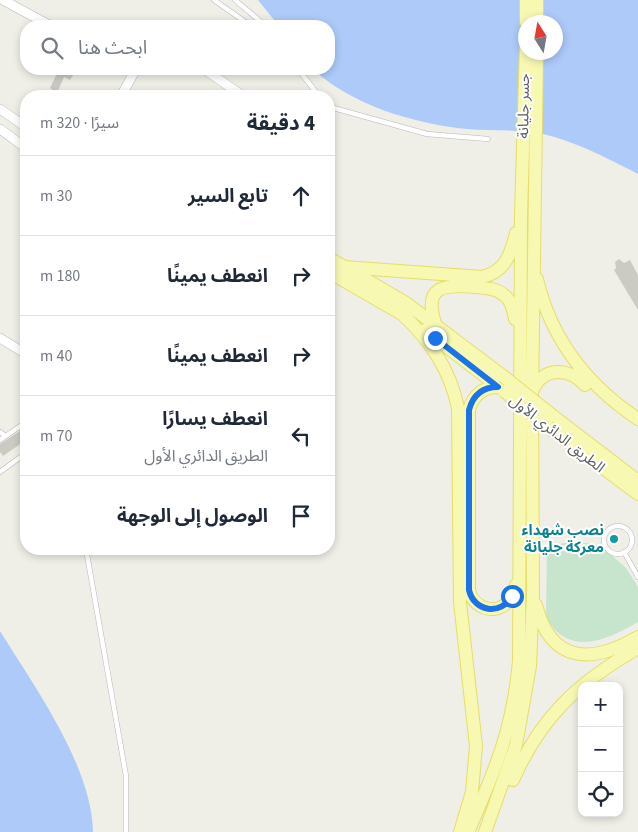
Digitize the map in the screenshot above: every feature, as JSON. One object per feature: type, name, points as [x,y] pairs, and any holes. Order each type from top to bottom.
[{"type":"main road","points":[[526,0],[526,15]]},
{"type":"main road","points":[[537,15],[538,0]]},
{"type":"main road","name":"جسر جليانة","points":[[526,60],[529,167]]},
{"type":"main road","name":"جسر جليانة","points":[[529,167],[536,60]]},
{"type":"main road","points":[[344,267],[472,278],[487,276],[501,268],[507,261],[521,216],[529,167]]},
{"type":"main road","points":[[485,832],[508,771],[522,719],[530,666],[533,594],[533,257],[529,167]]},
{"type":"main road","points":[[468,832],[494,775],[510,726],[519,660],[521,216]]},
{"type":"main road","points":[[533,257],[546,311],[564,347],[577,366],[604,393],[638,418]]},
{"type":"main road","points":[[335,262],[435,324],[502,385]]},
{"type":"main road","name":"الطريق الدائري الأول","points":[[335,275],[401,313],[502,385],[553,416],[638,482]]},
{"type":"main road","points":[[435,324],[431,311],[431,301],[443,287],[452,285],[492,289],[505,295],[511,302],[520,341]]},
{"type":"main road","points":[[401,313],[422,334],[443,363],[452,384],[458,408],[460,602],[476,746],[472,792],[460,832]]},
{"type":"main road","points":[[532,394],[535,385],[546,375],[555,371],[566,372],[579,379],[606,406],[638,429]]},
{"type":"main road","points":[[502,385],[487,388],[477,394],[469,410],[470,595],[475,603],[483,608],[498,608],[509,600],[519,578]]},
{"type":"main road","name":"الطريق الدائري الأول","points":[[502,385],[552,430],[638,494]]},
{"type":"main road","points":[[533,594],[544,627],[557,643],[568,651],[583,655],[605,654],[638,637]]},
{"type":"main road","points":[[492,816],[506,794],[531,744],[554,711],[588,679],[638,648]]},
{"type":"street","points":[[3,0],[40,20]]},
{"type":"street","points":[[124,90],[133,75]]},
{"type":"street","points":[[213,75],[234,90]]},
{"type":"street","points":[[0,109],[20,123]]},
{"type":"street","points":[[0,129],[20,144]]},
{"type":"street","points":[[0,338],[20,350]]},
{"type":"lane","points":[[214,0],[243,20]]},
{"type":"lane","points":[[235,0],[259,20]]},
{"type":"lane","points":[[253,20],[255,16]]},
{"type":"lane","points":[[303,75],[314,90]]},
{"type":"lane","points":[[335,109],[427,134],[488,140]]},
{"type":"lane","points":[[0,440],[20,426]]},
{"type":"lane","points":[[0,432],[6,436]]},
{"type":"lane","points":[[0,472],[20,457]]},
{"type":"lane","points":[[622,527],[630,533],[631,544],[624,552],[615,554],[604,545],[604,537],[611,528],[622,527]]},
{"type":"lane","points":[[624,552],[638,577]]},
{"type":"lane","points":[[87,555],[126,776],[126,832]]},
{"type":"green space","points":[[565,543],[590,543],[607,551],[626,568],[638,587],[638,622],[614,635],[589,642],[565,638],[555,630],[546,617],[547,546]]},
{"type":"water","points":[[258,0],[638,0],[638,174],[603,156],[556,137],[525,131],[467,129],[426,123],[385,111],[346,93],[320,75],[335,75],[335,20],[274,20]]},
{"type":"water","points":[[0,631],[44,701],[72,754],[83,780],[90,807],[93,832],[0,832]]},
{"type":"building","points":[[56,75],[73,75],[70,80],[64,77],[58,90],[50,88]]},
{"type":"building","points":[[619,259],[624,263],[630,260],[638,275],[638,310],[614,270],[616,268],[615,262]]},
{"type":"building","points":[[20,431],[20,444],[3,456],[0,452],[0,444]]},
{"type":"place","name":"نصب شهداء معركة جليانة","points":[[614,539]]},
{"type":"route","points":[[435,338],[498,387],[487,388],[477,394],[469,410],[469,590],[475,603],[488,609],[502,607],[512,596]]}]
